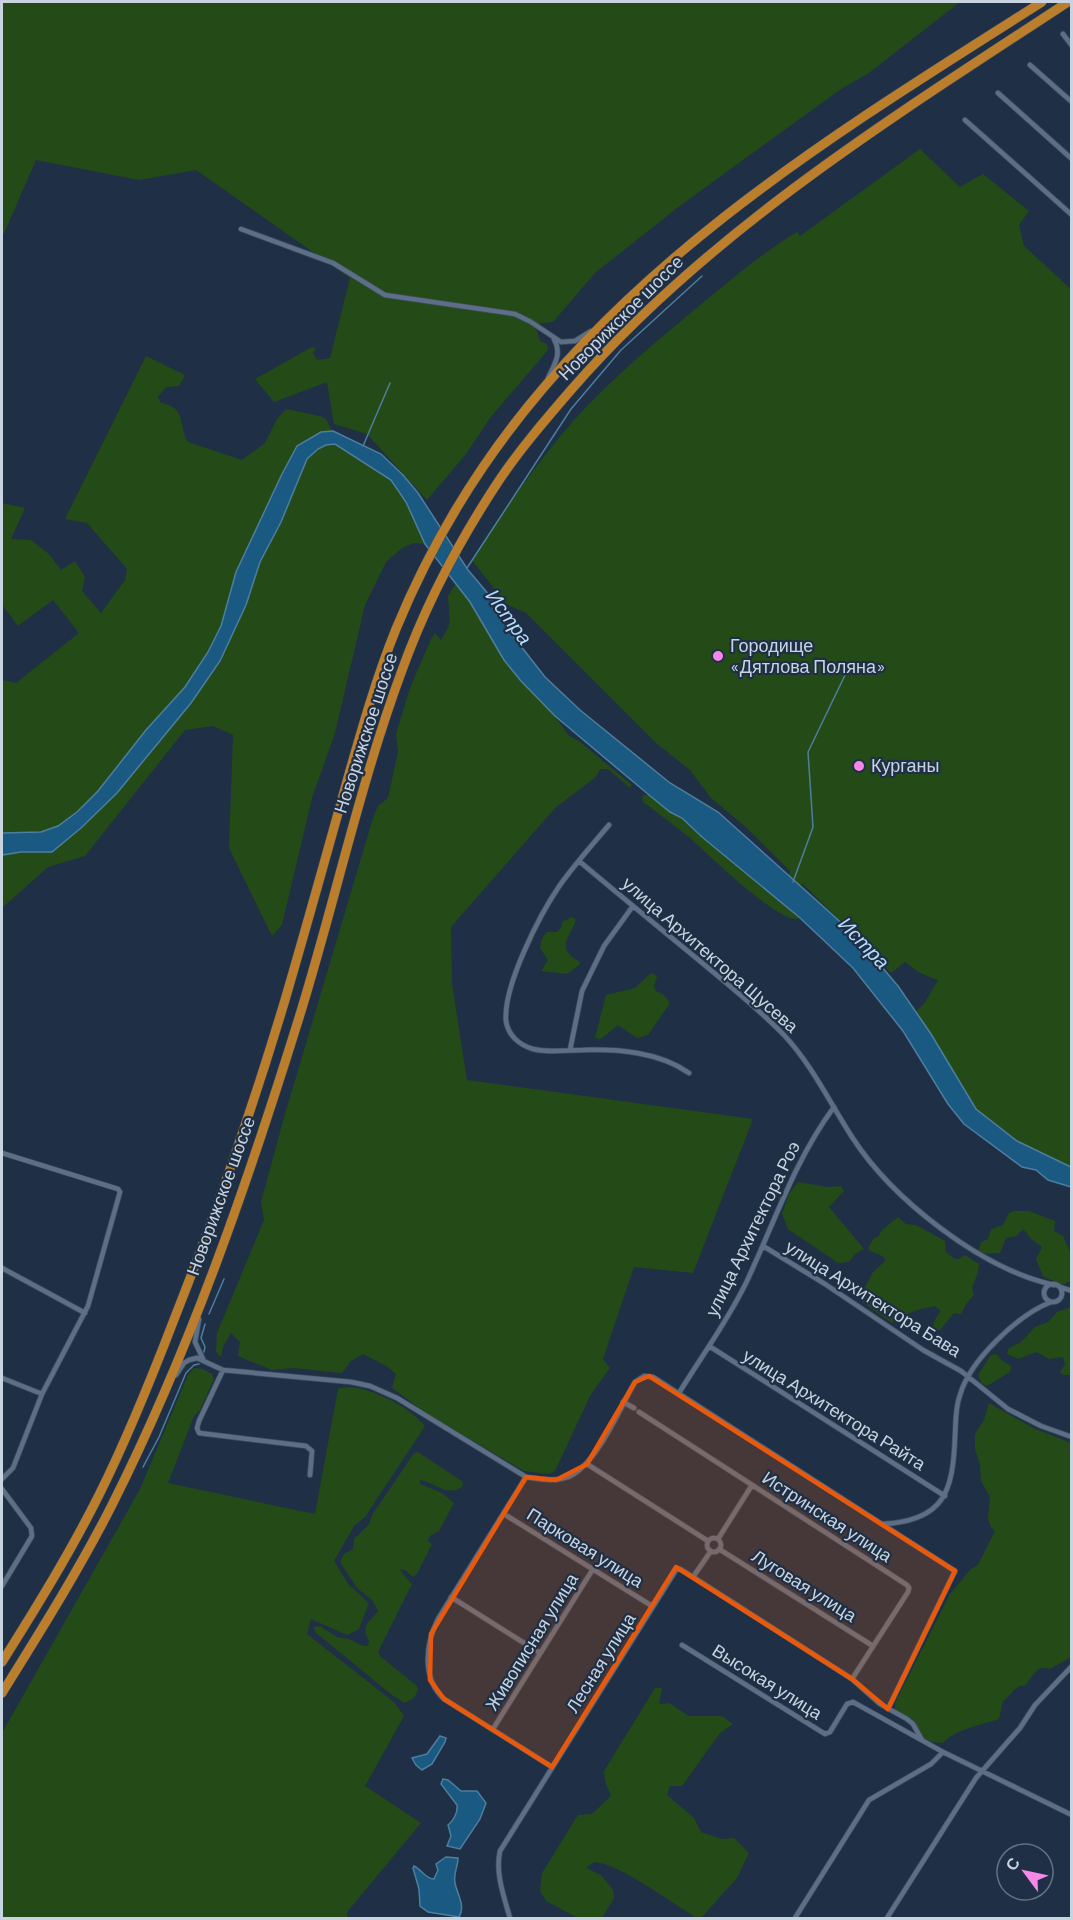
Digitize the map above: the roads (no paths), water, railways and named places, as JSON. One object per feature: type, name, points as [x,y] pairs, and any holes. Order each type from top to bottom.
[{"type":"highway","name":"Новорижское шоссе","points":[[2,1662],[55,1575],[96,1500],[134,1419],[189,1282],[268,1054],[370,700],[410,599],[458,508],[482,469],[543,389],[597,328],[687,246],[740,203],[851,126],[1042,2]]},
{"type":"highway","name":"Новорижское шоссе","points":[[2,1693],[64,1592],[105,1518],[154,1413],[208,1282],[250,1167],[296,1028],[372,760],[407,658],[427,611],[500,479],[559,404],[614,343],[685,277],[753,220],[861,139],[1068,2]]},
{"type":"street","points":[[1045,17],[1071,5]]},
{"type":"street","points":[[1063,34],[1071,46]]},
{"type":"street","points":[[1030,65],[1071,102]]},
{"type":"street","points":[[998,93],[1071,159]]},
{"type":"street","points":[[965,120],[994,148],[1070,211]]},
{"type":"street","points":[[241,229],[333,263],[385,295],[515,314],[531,322],[554,339],[568,343],[597,328]]},
{"type":"street","points":[[543,389],[558,355],[559,350],[554,339]]},
{"type":"street","points":[[609,825],[554,894],[536,926],[514,979],[506,1013],[509,1030],[513,1038],[526,1047],[536,1050],[647,1054],[663,1058],[689,1073]]},
{"type":"street","name":"улица Архитектора Щусева","points":[[579,861],[764,1015],[812,1070],[853,1139],[900,1196],[946,1232],[967,1245],[1018,1273],[1070,1290]]},
{"type":"street","points":[[570,1050],[579,1002],[591,972],[604,946],[633,906]]},
{"type":"street","name":"улица Архитектора Роэ","points":[[679,1393],[735,1304],[799,1162],[814,1135],[834,1107]]},
{"type":"street","points":[[2,1154],[118,1189],[120,1192],[85,1313],[42,1394],[13,1468],[2,1479]]},
{"type":"street","name":"улица Архитектора Бава","points":[[763,1246],[825,1284],[923,1350],[968,1376],[1008,1409],[1041,1426],[1071,1437]]},
{"type":"street","points":[[2,1268],[85,1313]]},
{"type":"street","points":[[1036,1279],[1051,1302]]},
{"type":"street","points":[[205,1361],[196,1347],[195,1335],[208,1282]]},
{"type":"street","points":[[1038,1308],[1047,1287],[1055,1285],[1060,1288],[1061,1296]]},
{"type":"street","points":[[882,1524],[902,1523],[918,1517],[934,1509],[945,1496],[953,1466],[958,1405],[968,1376],[988,1349],[1004,1334],[1038,1308],[1056,1301],[1070,1290]]},
{"type":"street","name":"улица Архитектора Райта","points":[[709,1346],[945,1496]]},
{"type":"street","points":[[154,1413],[184,1364],[193,1358],[223,1370],[351,1382],[384,1391],[526,1477],[556,1480],[572,1474],[587,1464],[635,1382],[644,1376],[653,1377],[955,1571],[888,1709]]},
{"type":"street","points":[[223,1370],[199,1422],[197,1428],[199,1433],[306,1446],[312,1451],[310,1475]]},
{"type":"street","points":[[2,1378],[42,1394]]},
{"type":"street","name":"Истринская улица","points":[[623,1402],[909,1588],[852,1679]]},
{"type":"street","points":[[587,1464],[708,1541]]},
{"type":"street","points":[[526,1477],[451,1597],[431,1634],[428,1646],[430,1680],[435,1690],[444,1699],[552,1767]]},
{"type":"street","points":[[711,1551],[719,1549],[718,1539],[752,1485]]},
{"type":"street","points":[[2,1490],[31,1528],[32,1536],[2,1586]]},
{"type":"street","name":"Парковая улица","points":[[504,1514],[652,1606]]},
{"type":"street","points":[[708,1541],[718,1539]]},
{"type":"street","points":[[708,1541],[708,1548],[711,1551]]},
{"type":"street","name":"Луговая улица","points":[[719,1549],[873,1646]]},
{"type":"street","points":[[711,1551],[693,1577],[852,1679],[870,1696],[913,1724],[921,1740],[1071,1815]]},
{"type":"street","name":"Живописная улица","points":[[493,1729],[593,1569]]},
{"type":"street","name":"Лесная улица","points":[[510,1918],[497,1863],[500,1851],[672,1573],[680,1569],[693,1577]]},
{"type":"street","points":[[451,1597],[540,1653]]},
{"type":"street","name":"Высокая улица","points":[[682,1645],[825,1734],[830,1732],[847,1704],[853,1702],[921,1740]]},
{"type":"street","points":[[887,1918],[942,1829],[982,1771],[1020,1728],[1035,1705],[1071,1666]]},
{"type":"street","points":[[795,1918],[869,1800],[931,1764],[943,1752]]},
{"type":"water","points":[[333,431],[381,454],[403,475],[418,493],[468,570],[490,596],[506,627],[545,677],[580,710],[670,783],[718,812],[846,927],[898,986],[931,1034],[976,1109],[1017,1141],[1071,1167],[1071,1187],[1048,1180],[1036,1170],[1022,1167],[964,1124],[948,1104],[903,1031],[853,968],[799,917],[682,818],[670,812],[555,716],[504,660],[470,602],[425,544],[406,502],[391,480],[335,444],[318,449],[307,459],[281,522],[260,562],[246,605],[220,661],[191,703],[117,793],[52,852],[21,852],[2,855],[2,833],[41,832],[58,826],[77,812],[98,791],[146,730],[185,687],[208,652],[221,626],[236,572],[297,446],[321,432]]},
{"type":"water","points":[[440,1736],[446,1738],[445,1742],[432,1764],[422,1770],[412,1758],[427,1754]]},
{"type":"water","points":[[443,1779],[448,1780],[461,1791],[477,1791],[486,1803],[480,1819],[460,1849],[447,1846],[451,1836],[448,1825],[455,1817],[457,1805],[441,1784]]},
{"type":"water","points":[[446,1857],[458,1858],[455,1880],[462,1909],[459,1917],[428,1912],[420,1906],[414,1866],[429,1878],[434,1879],[438,1870],[436,1864]]},
{"type":"waterway","points":[[467,568],[571,409],[621,350],[702,276]]},
{"type":"waterway","points":[[363,446],[390,383]]},
{"type":"waterway","points":[[793,882],[813,827],[808,752],[847,671]]},
{"type":"waterway","points":[[209,1314],[224,1279]]},
{"type":"waterway","points":[[204,1352],[205,1347],[201,1338],[205,1324]]},
{"type":"waterway","points":[[143,1467],[159,1437],[186,1373],[194,1365],[199,1364]]},
{"type":"place","name":"Городище «Дятлова Поляна»","points":[[718,656]]},
{"type":"place","name":"Курганы","points":[[859,766]]},
{"type":"water label","name":"Истра","points":[[509,617]]},
{"type":"water label","name":"Истра","points":[[864,943]]}]
